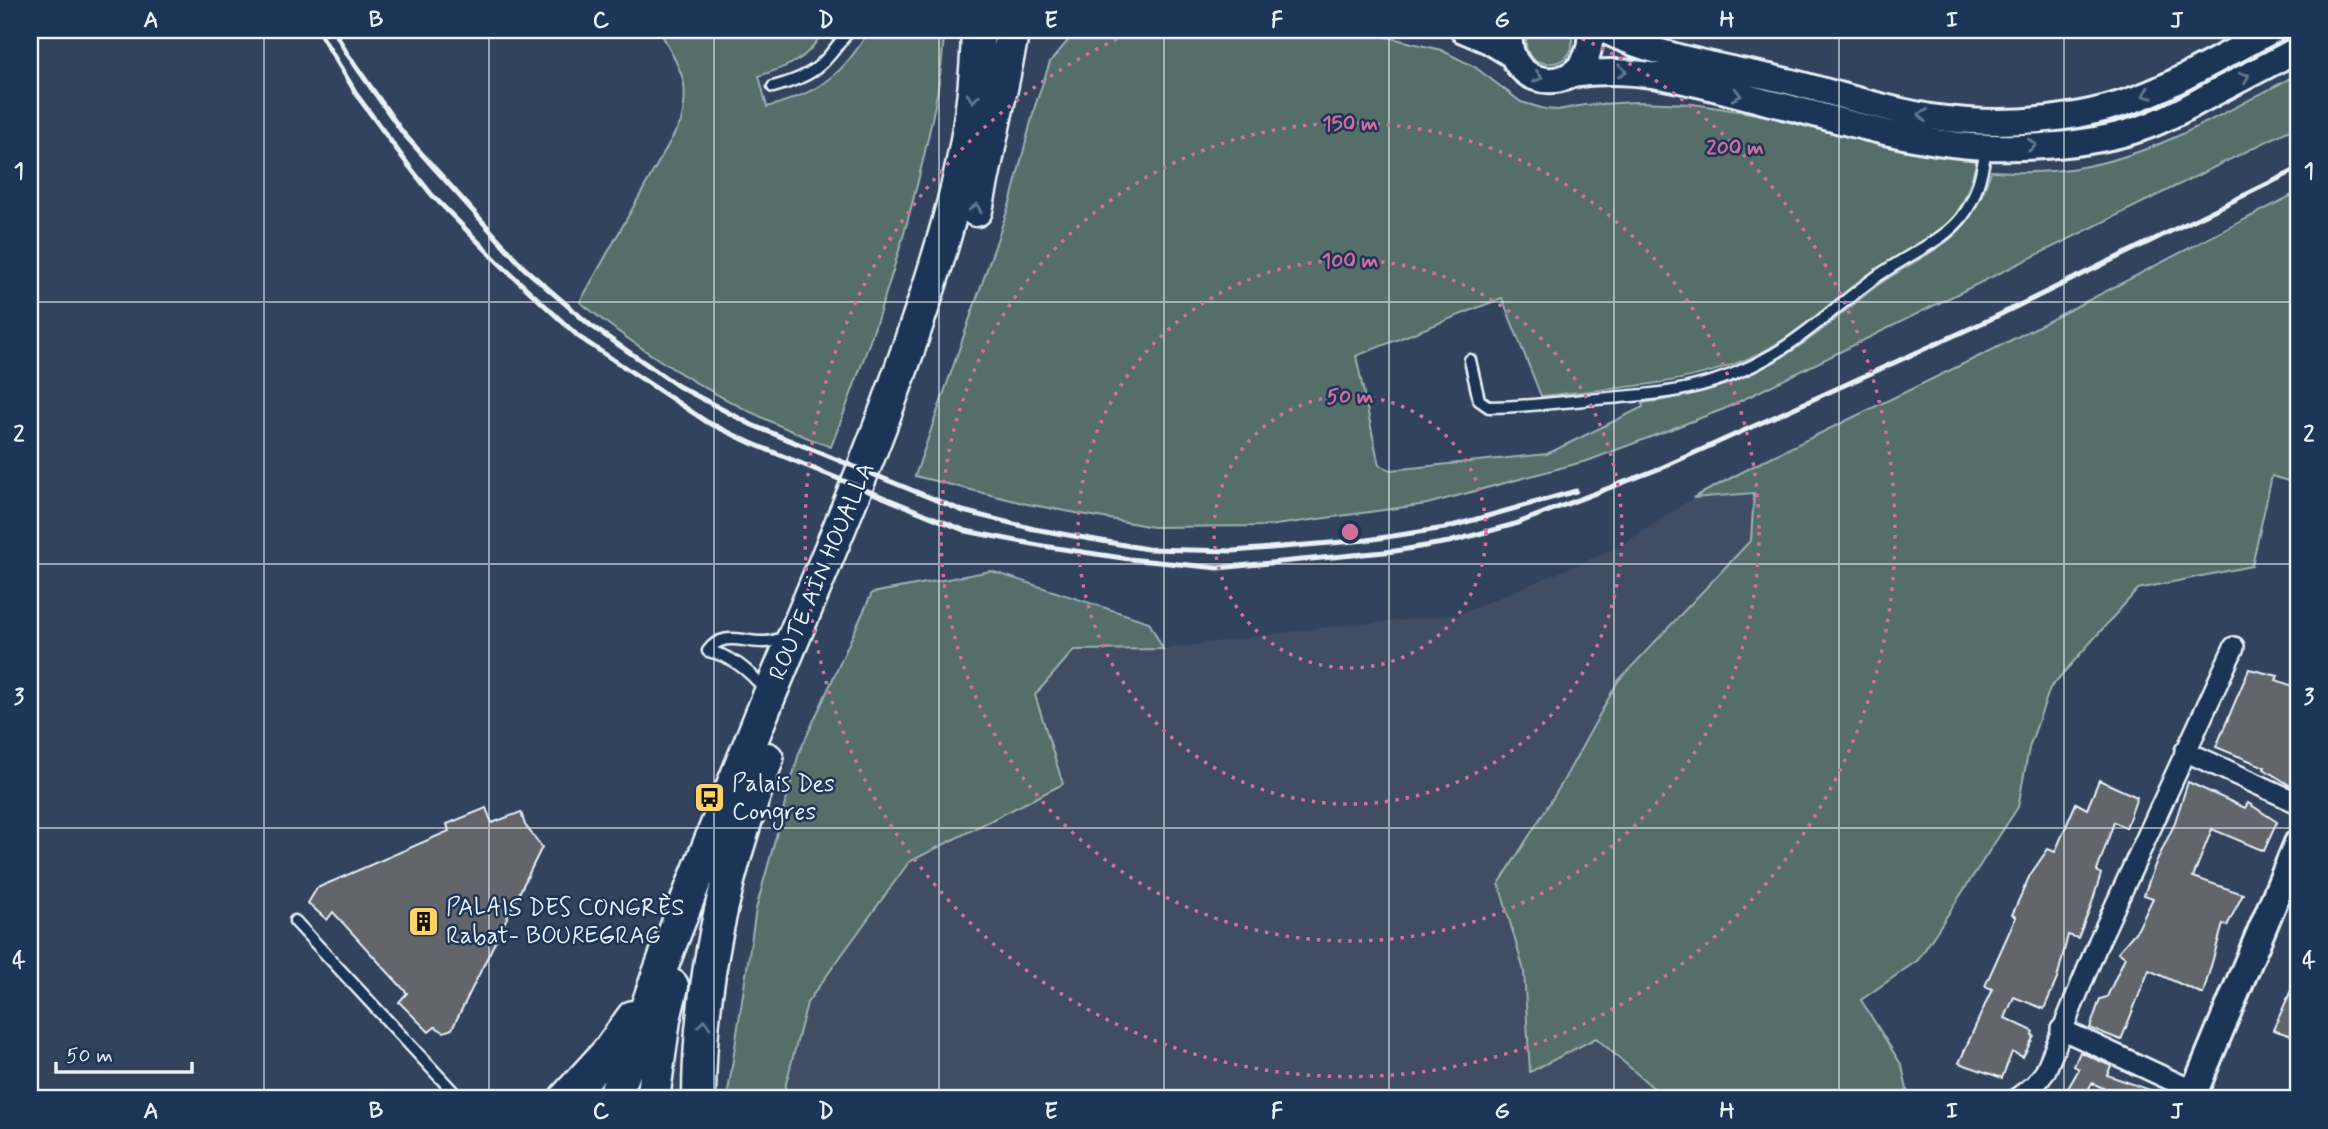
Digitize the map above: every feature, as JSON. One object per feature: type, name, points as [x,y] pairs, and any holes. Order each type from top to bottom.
[{"type":"highway","name":"ROUTE AÏN HOUALLA","points":[[613,1099],[660,970],[769,696],[884,420],[951,219],[961,179],[972,113],[978,30]]},
{"type":"highway","name":"ROUTE AÏN HOUALLA","points":[[699,1099],[705,1011],[718,929],[739,839],[769,752],[960,262],[979,195],[1013,30]]},
{"type":"highway","points":[[993,128],[1024,52],[1037,30]]},
{"type":"highway","points":[[653,1099],[664,1018],[680,961],[715,863],[769,752]]},
{"type":"highway","points":[[565,1099],[623,1033],[660,970]]},
{"type":"main road","points":[[2198,1096],[2298,843]]},
{"type":"main road","points":[[2198,1096],[2298,889]]},
{"type":"street","points":[[1463,30],[1512,55]]},
{"type":"street","points":[[1510,30],[1512,55],[1519,68],[1545,81],[1599,71],[1648,73],[1883,131],[1952,144],[1986,146],[2069,144],[2112,137],[2139,129],[2190,107],[2298,49]]},
{"type":"street","points":[[1573,75],[1584,63],[1590,47],[1590,30]]},
{"type":"street","points":[[1603,30],[1641,46],[1899,111],[1994,122],[2085,113],[2135,98],[2160,89],[2273,30]]},
{"type":"street","points":[[2016,1099],[2035,1085],[2045,1072],[2099,941],[2234,647]]},
{"type":"street","points":[[2185,751],[2298,803]]},
{"type":"street","points":[[2061,1029],[2198,1096]]},
{"type":"lane","points":[[773,87],[803,79],[812,73],[828,58],[845,31]]},
{"type":"lane","points":[[1470,360],[1479,400],[1489,407],[1660,394],[1700,386],[1733,374],[1799,338],[1867,284],[1931,245],[1956,225],[1979,186],[1986,146]]},
{"type":"lane","points":[[769,696],[752,675],[728,658],[708,651],[714,643],[723,639],[764,642],[776,640],[797,630]]},
{"type":"lane","points":[[295,921],[456,1098]]},
{"type":"shaded area","points":[[1755,493],[1751,540],[1618,681],[1561,785],[1499,884],[1524,971],[1530,1072],[1596,1037],[1658,1091],[1660,1099],[782,1099],[807,1003],[909,862],[1063,784],[1035,695],[1074,650],[1163,649],[1326,627],[1457,615],[1619,547],[1693,498]]},
{"type":"green space","points":[[660,30],[814,30],[821,34],[802,57],[787,66],[759,76],[767,107],[801,96],[827,81],[849,59],[869,30],[944,30],[934,109],[905,230],[871,339],[831,447],[764,418],[700,385],[639,346],[580,302],[681,122],[684,83]]},
{"type":"green space","points":[[1077,30],[1358,30],[1441,50],[1475,67],[1521,102],[1545,109],[1636,102],[1693,104],[1763,115],[1977,158],[1961,205],[1952,219],[1940,230],[1871,273],[1786,338],[1746,359],[1719,369],[1660,383],[1541,396],[1502,298],[1356,356],[1379,465],[1391,470],[1547,454],[1643,407],[1642,403],[1691,395],[1736,381],[1757,371],[1798,347],[1878,285],[1947,241],[1971,215],[1982,196],[1991,171],[2036,172],[2071,169],[2139,152],[2220,116],[2298,74],[2298,126],[1724,409],[1590,460],[1427,504],[1268,526],[1153,527],[1027,504],[915,476],[1011,200],[1035,106],[1050,62]]},
{"type":"green space","points":[[1529,30],[1569,30],[1572,44],[1569,55],[1560,61],[1539,62],[1530,55],[1526,45]]},
{"type":"green space","points":[[2298,192],[2298,484],[2272,476],[2252,566],[2138,589],[2050,688],[2029,748],[2018,807],[1918,960],[1861,1000],[1902,1066],[1909,1099],[1660,1099],[1657,1091],[1596,1038],[1530,1072],[1524,971],[1499,884],[1561,785],[1618,681],[1751,540],[1754,493],[1693,498],[1765,460],[1994,349]]},
{"type":"green space","points":[[991,571],[1149,622],[1163,649],[1074,650],[1035,695],[1063,784],[909,862],[807,1003],[782,1099],[727,1099],[756,909],[799,753],[872,593]]},
{"type":"building","points":[[2249,669],[2278,676],[2276,680],[2298,688],[2298,764],[2291,786],[2264,769],[2265,767],[2216,747]]},
{"type":"building","points":[[2099,780],[2137,797],[2126,828],[2114,822],[2097,871],[2101,874],[2091,906],[2078,938],[2068,935],[2057,979],[2044,1009],[2014,997],[2005,1018],[2033,1031],[2034,1036],[2023,1057],[2012,1052],[2002,1078],[1959,1063],[1992,989],[1985,986],[2016,917],[2012,915],[2030,875],[2048,849],[2055,852],[2076,803],[2087,809]]},
{"type":"building","points":[[2188,782],[2245,808],[2248,803],[2277,822],[2264,851],[2212,829],[2193,877],[2243,894],[2227,926],[2223,924],[2203,994],[2149,970],[2121,1040],[2090,1028],[2100,999],[2107,997],[2125,957],[2118,952],[2138,929],[2153,898],[2144,895],[2174,825]]},
{"type":"building","name":"PALAIS DES CONGRÈS Rabat- BOUREGRAG","points":[[486,808],[492,823],[521,812],[525,825],[542,847],[452,1029],[444,1032],[435,1027],[429,1032],[399,1002],[407,993],[333,912],[327,920],[308,903],[317,888],[449,831],[447,824]]},
{"type":"building","points":[[2298,975],[2298,1038],[2273,1030]]},
{"type":"building","points":[[2080,1052],[2111,1066],[2107,1075],[2170,1097],[2169,1099],[2128,1099],[2092,1083],[2083,1099],[2062,1099],[2079,1069],[2074,1066]]},
{"type":"railway","points":[[318,30],[359,98],[409,166],[432,195],[500,264],[579,337],[707,422],[751,443],[966,531],[1129,559],[1218,568],[1395,551],[1449,542],[1515,524],[1661,468],[1993,318],[2298,169]]},
{"type":"railway","points":[[334,30],[346,52],[403,133],[524,268],[590,325],[678,386],[752,425],[963,511],[1034,529],[1147,549],[1233,551],[1367,540],[1445,528],[1576,491]]},
{"type":"place","name":"Palais Des Congres","points":[[709,797]]},
{"type":"place","name":"PALAIS DES CONGRÈS Rabat- BOUREGRAG","points":[[423,921]]}]
